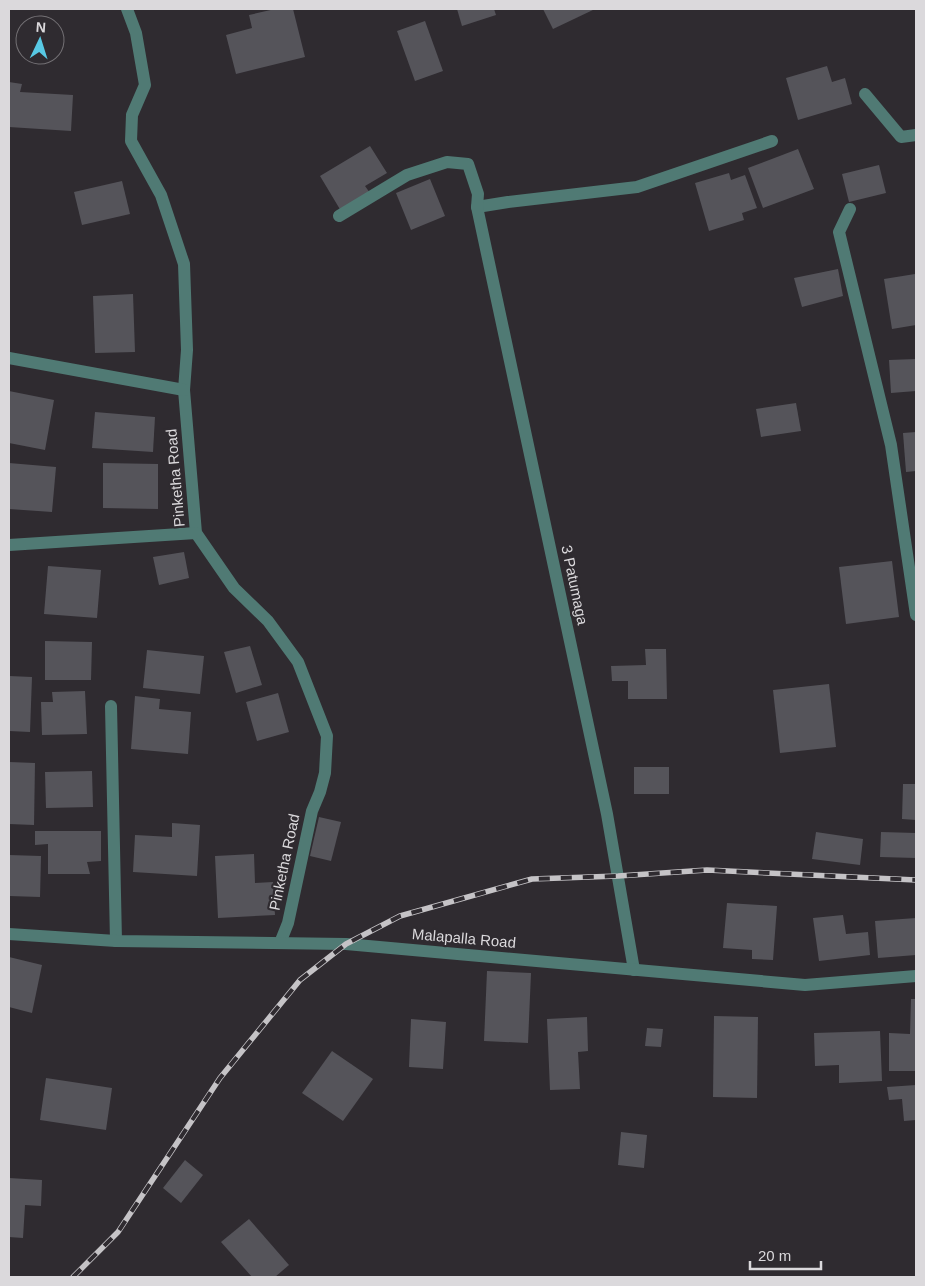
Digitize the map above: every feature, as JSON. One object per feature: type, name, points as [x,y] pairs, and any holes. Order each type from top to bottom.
[{"type":"street","name":"Pinketha Road","points":[[127,9],[136,33],[145,85],[132,115],[132,141],[161,195],[184,264],[187,350],[184,390],[196,533],[234,588],[268,621],[298,662],[327,736],[325,773],[312,811],[288,923],[280,943]]},
{"type":"street","points":[[866,94],[901,137],[916,135]]},
{"type":"street","points":[[478,207],[637,187],[772,141]]},
{"type":"street","name":"3 Patumaga","points":[[339,216],[407,175],[447,162],[468,164],[478,194],[478,207],[607,814],[634,970]]},
{"type":"street","points":[[850,209],[838,232],[891,445],[916,614]]},
{"type":"street","points":[[9,358],[184,390]]},
{"type":"street","points":[[9,545],[196,533]]},
{"type":"street","points":[[111,706],[116,941]]},
{"type":"street","name":"Malapalla Road","points":[[9,934],[116,941],[346,944],[805,985],[916,976]]},
{"type":"building","points":[[275,9],[293,9],[305,57],[236,74],[226,35],[252,28],[249,15]]},
{"type":"building","points":[[457,9],[494,9],[496,15],[462,26]]},
{"type":"building","points":[[543,9],[595,9],[553,29]]},
{"type":"building","points":[[425,21],[443,71],[415,81],[397,31]]},
{"type":"building","points":[[827,66],[832,82],[845,78],[852,104],[798,120],[786,78]]},
{"type":"building","points":[[9,82],[22,84],[20,92],[73,95],[71,131],[9,127]]},
{"type":"building","points":[[370,146],[387,173],[365,186],[370,193],[341,211],[320,176]]},
{"type":"building","points":[[798,149],[814,189],[763,208],[748,168]]},
{"type":"building","points":[[879,165],[886,193],[849,202],[842,174]]},
{"type":"building","points":[[729,173],[731,180],[745,175],[757,208],[742,213],[744,220],[709,231],[695,183]]},
{"type":"building","points":[[430,179],[445,216],[411,230],[396,193]]},
{"type":"building","points":[[122,181],[130,214],[82,225],[74,192]]},
{"type":"building","points":[[838,269],[843,296],[802,307],[794,278]]},
{"type":"building","points":[[915,274],[916,325],[892,329],[884,279]]},
{"type":"building","points":[[133,294],[135,352],[95,353],[93,296]]},
{"type":"building","points":[[916,359],[916,391],[891,393],[889,360]]},
{"type":"building","points":[[9,391],[54,400],[45,450],[9,443]]},
{"type":"building","points":[[796,403],[801,431],[761,437],[756,409]]},
{"type":"building","points":[[95,412],[155,417],[153,452],[92,448]]},
{"type":"building","points":[[916,432],[916,471],[906,472],[903,433]]},
{"type":"building","points":[[9,463],[56,467],[52,512],[9,509]]},
{"type":"building","points":[[103,463],[158,464],[158,509],[103,508]]},
{"type":"building","points":[[184,552],[189,578],[159,585],[153,557]]},
{"type":"building","points":[[892,561],[899,617],[846,624],[839,567]]},
{"type":"building","points":[[48,566],[101,570],[97,618],[44,614]]},
{"type":"building","points":[[45,641],[92,642],[91,680],[45,680]]},
{"type":"building","points":[[250,646],[262,685],[236,693],[224,652]]},
{"type":"building","points":[[645,649],[666,649],[667,699],[628,699],[628,681],[612,681],[611,666],[646,665]]},
{"type":"building","points":[[147,650],[204,656],[200,694],[143,688]]},
{"type":"building","points":[[9,676],[32,677],[30,732],[9,731]]},
{"type":"building","points":[[829,684],[836,747],[780,753],[773,690]]},
{"type":"building","points":[[85,691],[87,734],[42,735],[41,702],[53,702],[52,692]]},
{"type":"building","points":[[278,693],[289,732],[257,741],[246,702]]},
{"type":"building","points":[[135,696],[160,699],[159,709],[191,712],[188,754],[131,749]]},
{"type":"building","points":[[9,762],[35,763],[34,825],[9,824]]},
{"type":"building","points":[[634,767],[669,767],[669,794],[634,794]]},
{"type":"building","points":[[92,771],[93,807],[46,808],[45,772]]},
{"type":"building","points":[[903,784],[916,784],[916,820],[902,819]]},
{"type":"building","points":[[319,817],[341,822],[331,861],[310,856]]},
{"type":"building","points":[[172,823],[200,825],[197,876],[133,872],[135,835],[172,837]]},
{"type":"building","points":[[35,831],[101,831],[101,861],[87,862],[90,874],[48,874],[48,844],[35,845]]},
{"type":"building","points":[[816,832],[863,839],[860,865],[812,859]]},
{"type":"building","points":[[881,832],[916,833],[916,858],[880,857]]},
{"type":"building","points":[[254,854],[255,883],[273,882],[275,915],[218,918],[215,856]]},
{"type":"building","points":[[9,855],[41,856],[40,897],[9,896]]},
{"type":"building","points":[[727,903],[777,906],[773,960],[752,959],[752,950],[723,948]]},
{"type":"building","points":[[843,915],[846,934],[868,932],[870,955],[819,961],[813,918]]},
{"type":"building","points":[[916,918],[916,955],[878,958],[875,921]]},
{"type":"building","points":[[9,957],[42,965],[32,1013],[9,1007]]},
{"type":"building","points":[[487,971],[531,973],[528,1043],[484,1041]]},
{"type":"building","points":[[911,999],[916,999],[916,1071],[889,1071],[889,1033],[910,1034]]},
{"type":"building","points":[[714,1016],[758,1017],[757,1098],[713,1097]]},
{"type":"building","points":[[587,1017],[588,1051],[578,1052],[580,1089],[550,1090],[547,1019]]},
{"type":"building","points":[[411,1019],[446,1022],[443,1069],[409,1067]]},
{"type":"building","points":[[647,1028],[663,1029],[661,1047],[645,1046]]},
{"type":"building","points":[[880,1031],[882,1081],[839,1083],[839,1065],[815,1066],[814,1033]]},
{"type":"building","points":[[332,1051],[373,1079],[343,1121],[302,1093]]},
{"type":"building","points":[[46,1078],[112,1088],[106,1130],[40,1120]]},
{"type":"building","points":[[916,1085],[916,1120],[904,1121],[902,1099],[889,1100],[887,1087]]},
{"type":"building","points":[[621,1132],[647,1135],[644,1168],[618,1165]]},
{"type":"building","points":[[185,1160],[203,1175],[181,1203],[163,1188]]},
{"type":"building","points":[[9,1178],[42,1180],[41,1206],[25,1205],[23,1238],[9,1237]]},
{"type":"building","points":[[249,1219],[289,1265],[275,1277],[252,1277],[221,1242]]},
{"type":"railway","points":[[73,1277],[118,1232],[220,1078],[300,980],[346,944],[400,916],[532,879],[707,870],[916,880]]}]
